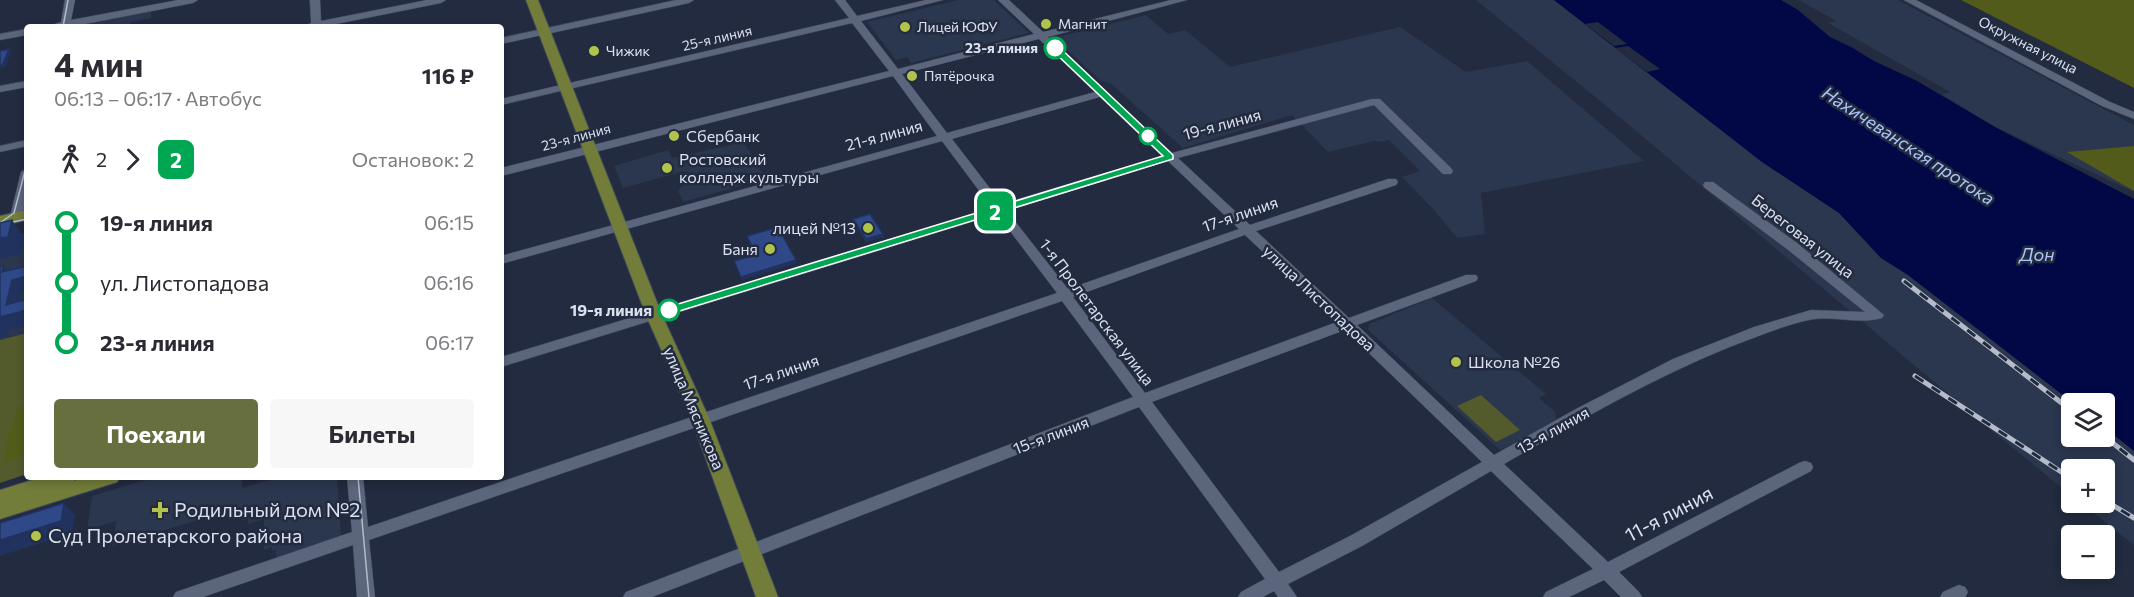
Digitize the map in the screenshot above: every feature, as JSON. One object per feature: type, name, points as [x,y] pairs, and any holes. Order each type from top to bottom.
[{"type":"main road","name":"улица Мясникова","points":[[532,0],[654,315],[700,418],[767,597]]},
{"type":"main road","points":[[0,221],[23,218]]},
{"type":"main road","points":[[0,227],[23,218]]},
{"type":"main road","points":[[0,498],[57,480]]},
{"type":"main road","points":[[0,511],[100,480]]},
{"type":"street","points":[[65,24],[70,0]]},
{"type":"street","points":[[75,24],[193,0]]},
{"type":"street","points":[[313,24],[315,0]]},
{"type":"street","points":[[323,24],[441,0]]},
{"type":"street","points":[[504,40],[689,0]]},
{"type":"street","name":"1-я Пролетарская улица","points":[[840,0],[1065,295],[1288,597]]},
{"type":"street","name":"25-я линия","points":[[504,101],[938,0]]},
{"type":"street","name":"улица Листопадова","points":[[1003,0],[1104,93],[1633,597]]},
{"type":"street","name":"23-я линия","points":[[504,171],[1182,0]]},
{"type":"street","name":"Окружная улица","points":[[1909,0],[2106,104],[2134,116]]},
{"type":"street","points":[[0,37],[24,33]]},
{"type":"street","points":[[0,89],[24,85]]},
{"type":"street","name":"21-я линия","points":[[504,259],[1104,93]]},
{"type":"street","name":"19-я линия","points":[[504,361],[1170,157],[1376,101],[1448,171]]},
{"type":"street","points":[[0,149],[24,145]]},
{"type":"street","name":"17-я линия","points":[[182,597],[1392,182]]},
{"type":"street","name":"Береговая улица","points":[[1709,185],[1792,246],[1877,315]]},
{"type":"street","name":"15-я линия","points":[[632,597],[1141,400],[1471,278]]},
{"type":"street","name":"13-я линия","points":[[1246,597],[1494,463],[1581,413],[1678,363],[1759,330],[1811,315],[1864,317],[1877,315]]},
{"type":"street","name":"11-я линия","points":[[1552,597],[1607,572],[1805,467]]},
{"type":"street","points":[[355,480],[366,597]]},
{"type":"shaded area","points":[[958,0],[994,0],[1029,33],[911,63],[907,57],[896,60],[867,22]]},
{"type":"shaded area","points":[[1476,0],[1554,0],[1762,162],[1839,213],[1881,258],[1908,275],[2061,394],[2061,447],[2115,447],[2115,436],[2134,451],[2134,545],[2115,530],[2115,525],[2109,525],[2094,513],[2115,513],[2115,459],[2061,459],[2061,487],[1611,110]]},
{"type":"shaded area","points":[[1799,0],[1898,0],[2134,125],[2134,192],[1995,127],[1941,94],[1950,92],[1828,23],[1836,21]]},
{"type":"shaded area","points":[[151,11],[151,18],[130,24],[90,24]]},
{"type":"shaded area","points":[[1146,15],[1168,34],[1185,30],[1230,67],[1400,27],[1466,72],[1527,61],[1644,161],[1481,193],[1485,234],[1457,238],[1402,177],[1420,171],[1389,140],[1374,141],[1328,152],[1292,115],[1183,148],[1110,83],[1101,81],[1054,38]]},
{"type":"shaded area","points":[[744,142],[766,179],[683,202],[678,191],[688,177],[685,171],[623,188],[614,166],[668,150],[672,158]]},
{"type":"shaded area","points":[[24,234],[24,334],[0,340],[0,239]]},
{"type":"shaded area","name":"Школа №26","points":[[1432,298],[1546,394],[1539,398],[1555,412],[1557,422],[1500,450],[1368,330],[1369,324]]},
{"type":"shaded area","points":[[145,480],[243,480],[242,488],[268,480],[337,480],[341,536],[276,558],[276,550],[272,551],[272,547],[264,550],[264,519],[248,524],[248,519],[242,521],[241,507],[113,546],[116,521],[87,530],[92,496]]},
{"type":"green space","points":[[1961,0],[2134,0],[2134,88]]},
{"type":"green space","points":[[2134,146],[2134,191],[2067,152]]},
{"type":"green space","points":[[24,334],[24,475],[0,483],[0,340]]},
{"type":"green space","points":[[1481,395],[1520,430],[1496,442],[1457,406]]},
{"type":"green space","points":[[24,406],[24,453],[4,462],[9,431],[12,430],[17,407]]},
{"type":"water","name":"Дон","points":[[1554,0],[1781,0],[1798,10],[1830,37],[1917,81],[1995,127],[2134,199],[2134,451],[2115,436],[2115,393],[2061,394],[1908,275],[1881,258],[1839,213],[1762,162]]},
{"type":"pier","points":[[1598,22],[1627,44],[1614,46],[1585,24]]},
{"type":"pier","points":[[1628,46],[1660,69],[1647,72],[1615,48]]},
{"type":"building","points":[[9,49],[3,64],[0,65],[0,51]]},
{"type":"building","name":"лицей №13","points":[[870,214],[883,234],[866,239],[853,219]]},
{"type":"building","points":[[12,220],[8,237],[0,238],[0,223]]},
{"type":"building","name":"Баня","points":[[778,227],[796,260],[741,277],[734,261],[756,255],[747,236]]},
{"type":"building","points":[[0,266],[3,266],[2,272],[24,267],[24,277],[12,280],[6,305],[24,300],[24,311],[0,317]]},
{"type":"building","points":[[64,503],[61,521],[0,540],[0,523]]},
{"type":"tram line","points":[[64,24],[68,0]]},
{"type":"tram line","points":[[0,223],[14,213],[24,175]]},
{"type":"tram line","points":[[3,224],[24,220]]},
{"type":"tram line","points":[[358,480],[369,597]]},
{"type":"railway","points":[[1904,281],[2061,402]]},
{"type":"railway","points":[[1915,376],[2061,472]]},
{"type":"railway","points":[[2115,445],[2134,460]]},
{"type":"railway","points":[[2115,507],[2134,518]]},
{"type":"bus line","name":"2","points":[[669,310],[1170,157],[1055,48]]},
{"type":"place","name":"Магнит","points":[[1046,24]]},
{"type":"place","name":"Лицей ЮФУ","points":[[905,27]]},
{"type":"place","name":"23-я линия","points":[[1055,48]]},
{"type":"place","name":"Чижик","points":[[594,51]]},
{"type":"place","name":"Пятёрочка","points":[[912,76]]},
{"type":"place","name":"Сбербанк","points":[[674,136]]},
{"type":"place","name":"Ростовский колледж культуры","points":[[667,168]]},
{"type":"place","name":"лицей №13","points":[[868,228]]},
{"type":"place","name":"Баня","points":[[770,249]]},
{"type":"place","name":"19-я линия","points":[[669,310]]},
{"type":"place","name":"Школа №26","points":[[1456,362]]},
{"type":"place","name":"Родильный дом №2","points":[[160,510]]},
{"type":"place","name":"Суд Пролетарского района","points":[[36,536]]},
{"type":"water label","name":"Нахичеванская протока","points":[[1908,146]]}]
